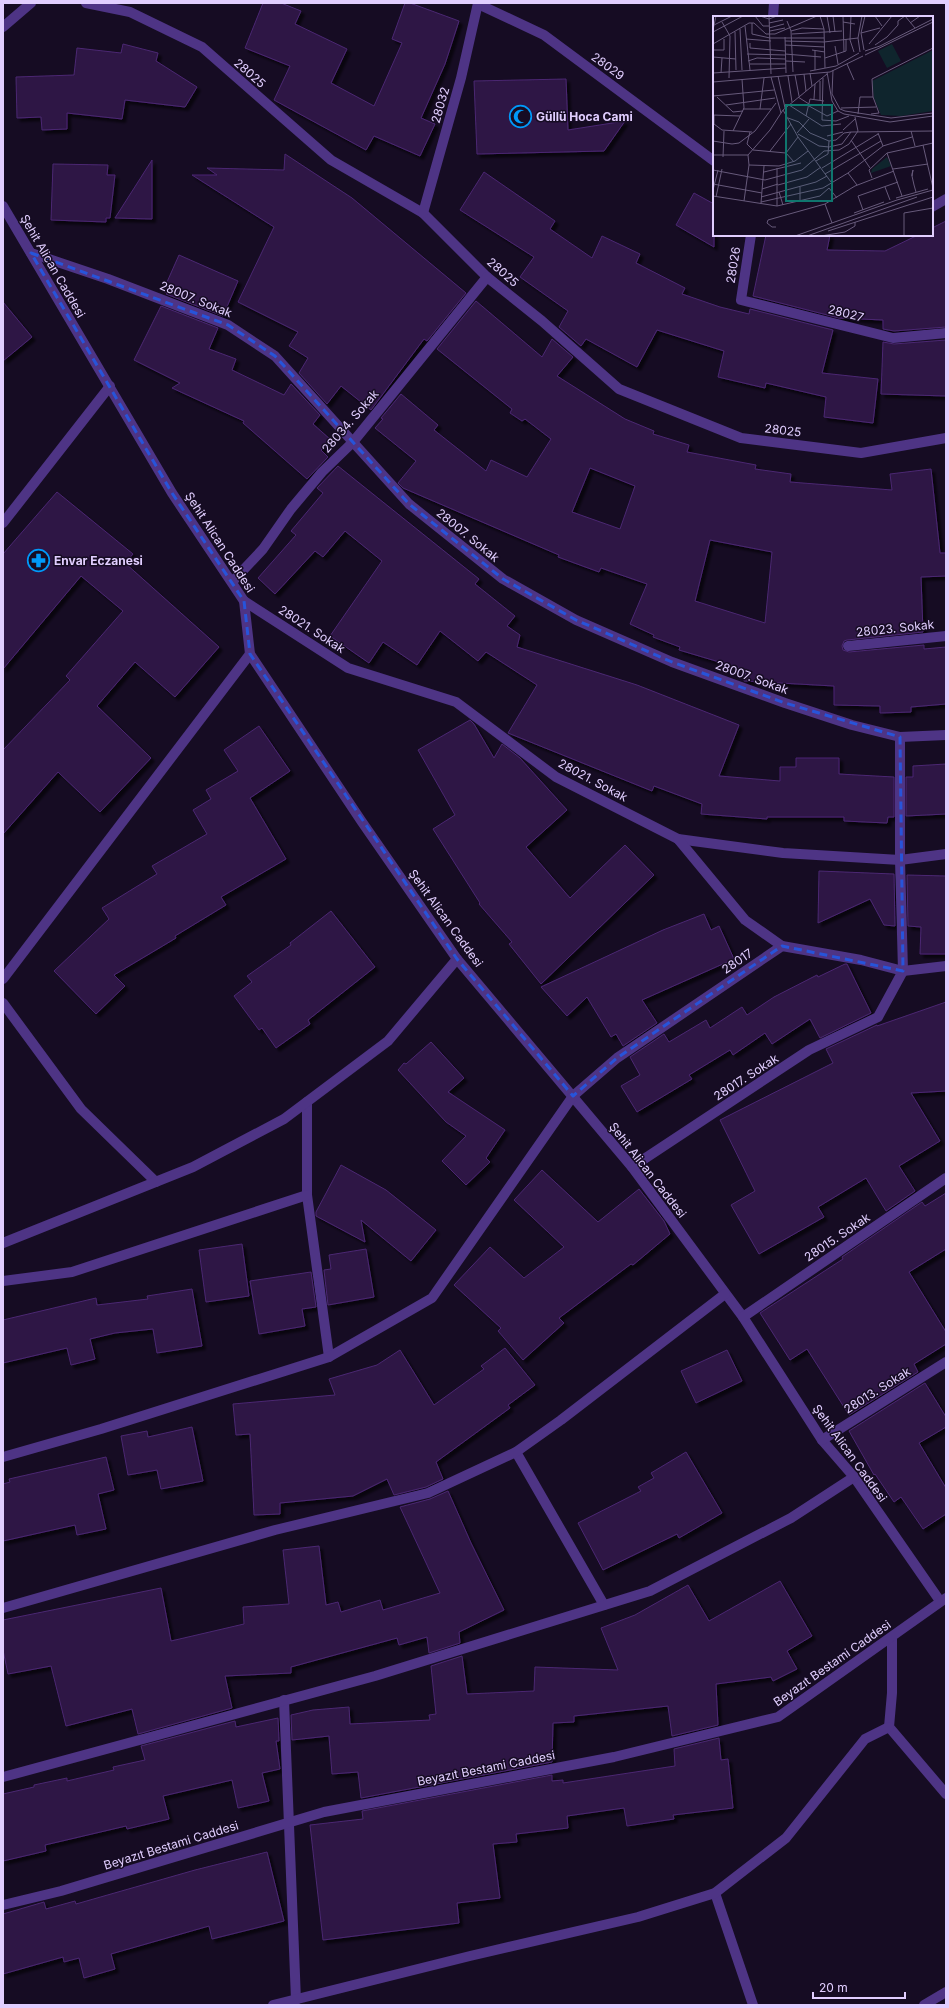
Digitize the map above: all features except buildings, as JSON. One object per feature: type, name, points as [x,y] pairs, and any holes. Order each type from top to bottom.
[{"type":"street","points":[[3,27],[31,3]]},
{"type":"street","name":"28025","points":[[86,3],[130,12],[202,47],[331,160],[423,213],[487,277],[542,321],[619,389],[741,438],[861,453],[946,438]]},
{"type":"street","points":[[773,16],[774,3]]},
{"type":"street","name":"28032","points":[[423,213],[461,78],[478,4]]},
{"type":"street","name":"28029","points":[[478,4],[544,35],[713,160]]},
{"type":"street","points":[[933,206],[946,199]]},
{"type":"street","name":"Şehit Alican Caddesi","points":[[3,206],[172,493],[244,601],[250,654],[362,822],[457,959],[632,1167],[743,1317],[822,1440],[854,1477],[943,1599]]},
{"type":"street","name":"28026","points":[[741,300],[751,236]]},
{"type":"street","name":"28007. Sokak","points":[[31,253],[108,279],[228,325],[275,356],[409,504],[503,579],[576,620],[672,662],[852,726],[900,737],[946,735]]},
{"type":"street","name":"28034. Sokak","points":[[232,582],[263,549],[291,510],[322,472],[353,442],[487,277]]},
{"type":"street","name":"28027","points":[[741,300],[893,338],[946,333]]},
{"type":"street","points":[[3,523],[110,386]]},
{"type":"street","name":"28021. Sokak","points":[[244,601],[348,668],[456,702],[556,776],[678,839],[783,853],[900,860],[946,854]]},
{"type":"street","name":"28023. Sokak","points":[[848,646],[946,636]]},
{"type":"street","points":[[3,979],[250,654]]},
{"type":"street","points":[[900,737],[900,860],[903,970]]},
{"type":"street","points":[[678,839],[745,920],[782,946],[861,960],[903,970],[946,966]]},
{"type":"street","name":"28017","points":[[3,1457],[101,1429],[329,1357],[432,1298],[573,1096],[617,1058],[782,946]]},
{"type":"street","points":[[3,1243],[193,1167],[284,1119],[388,1041],[457,959]]},
{"type":"street","name":"28017. Sokak","points":[[632,1167],[809,1050],[878,1017],[903,970]]},
{"type":"street","points":[[3,1002],[81,1109],[156,1182]]},
{"type":"street","points":[[307,1102],[308,1195],[329,1357]]},
{"type":"street","name":"28015. Sokak","points":[[743,1317],[946,1178]]},
{"type":"street","points":[[3,1281],[72,1272],[308,1195]]},
{"type":"street","points":[[3,1608],[275,1530],[428,1493],[516,1452],[562,1420],[725,1294]]},
{"type":"street","name":"28013. Sokak","points":[[822,1440],[946,1362]]},
{"type":"street","points":[[516,1452],[604,1605]]},
{"type":"street","points":[[3,1777],[375,1676],[650,1591],[792,1518],[854,1477]]},
{"type":"street","name":"Beyazıt Bestami Caddesi","points":[[3,1906],[61,1891],[324,1812],[614,1757],[778,1717],[892,1637],[943,1599]]},
{"type":"street","points":[[892,1637],[892,1693],[889,1727],[946,1794]]},
{"type":"street","points":[[284,1700],[296,2000]]},
{"type":"street","points":[[273,2005],[470,1956],[638,1917],[715,1893],[786,1838],[865,1739],[889,1727]]},
{"type":"street","points":[[715,1893],[753,2005]]},
{"type":"street","points":[[924,2005],[946,1992]]},
{"type":"highlighted area","points":[[31,253],[228,325],[275,356],[409,504],[503,579],[576,620],[672,662],[785,703],[900,737],[903,971],[782,946],[617,1058],[573,1096],[457,959],[250,654],[244,601],[172,493]]},
{"type":"place","name":"Güllü Hoca Cami","points":[[521,116]]},
{"type":"place","name":"Envar Eczanesi","points":[[38,560]]}]
